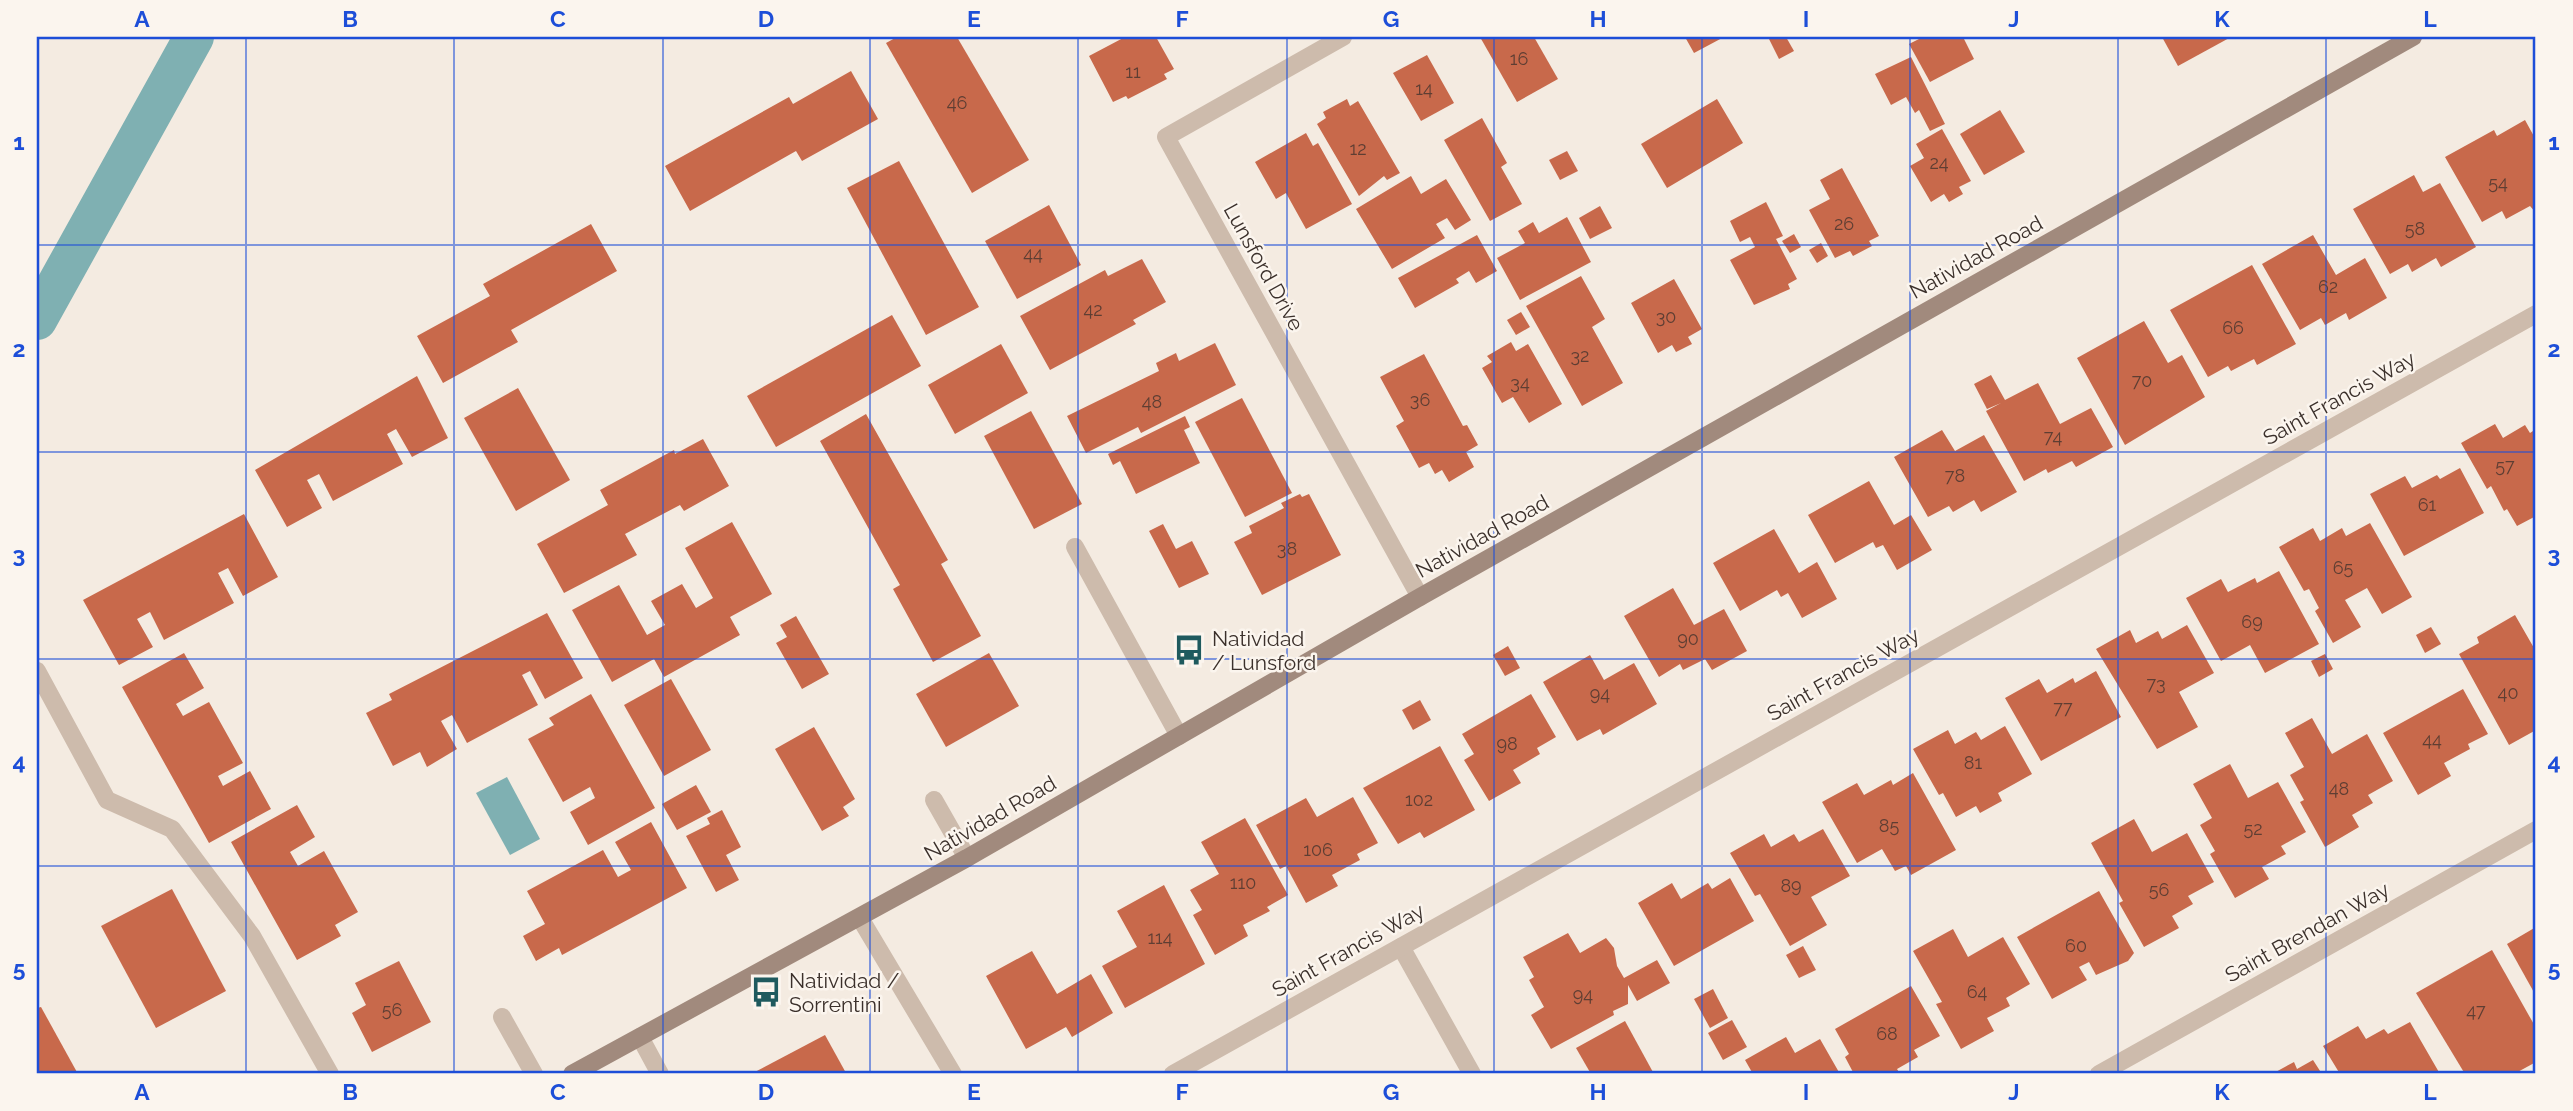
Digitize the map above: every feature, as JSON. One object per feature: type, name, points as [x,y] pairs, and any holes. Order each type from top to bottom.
[{"type":"main road","name":"Natividad Road","points":[[572,1074],[967,858],[1420,597],[2412,37]]},
{"type":"street","name":"Lunsford Drive","points":[[1343,37],[1166,137],[1420,597]]},
{"type":"street","name":"Saint Francis Way","points":[[1172,1074],[2536,314]]},
{"type":"street","points":[[1075,547],[1179,736]]},
{"type":"street","points":[[37,671],[107,800],[172,828],[252,936],[330,1074]]},
{"type":"street","points":[[934,800],[967,858]]},
{"type":"street","name":"Saint Brendan Way","points":[[2099,1074],[2536,830]]},
{"type":"street","points":[[860,918],[953,1074]]},
{"type":"street","points":[[1401,947],[1472,1074]]},
{"type":"street","points":[[502,1017],[534,1074]]},
{"type":"street","points":[[640,1037],[660,1074]]},
{"type":"water","points":[[507,777],[540,839],[510,855],[476,793]]},
{"type":"building","points":[[897,37],[957,37],[1029,160],[972,193],[886,43]]},
{"type":"building","points":[[1125,37],[1156,37],[1174,69],[1164,74],[1167,79],[1128,99],[1126,96],[1113,102],[1089,56]]},
{"type":"building","points":[[1480,37],[1534,37],[1558,79],[1517,102]]},
{"type":"building","points":[[1685,37],[1724,37],[1694,53]]},
{"type":"building","points":[[1786,37],[1794,51],[1779,59],[1769,39]]},
{"type":"building","points":[[1923,37],[1963,37],[1974,59],[1930,82],[1909,44]]},
{"type":"building","points":[[2162,37],[2231,37],[2178,66]]},
{"type":"building","points":[[1427,55],[1454,103],[1421,121],[1393,73]]},
{"type":"building","points":[[1911,57],[1945,124],[1930,131],[1919,110],[1915,113],[1906,97],[1891,105],[1875,74]]},
{"type":"building","points":[[851,71],[878,119],[802,161],[796,151],[690,211],[665,166],[789,97],[793,104]]},
{"type":"building","points":[[1347,99],[1350,106],[1358,101],[1400,173],[1387,180],[1384,176],[1359,196],[1317,124],[1326,118],[1323,112]]},
{"type":"building","points":[[1717,99],[1743,143],[1667,188],[1641,144]]},
{"type":"building","points":[[2000,110],[2025,152],[1984,175],[1960,134]]},
{"type":"building","points":[[1482,118],[1507,163],[1501,167],[1522,204],[1490,221],[1444,140]]},
{"type":"building","points":[[2525,120],[2536,140],[2536,213],[2530,206],[2506,219],[2502,211],[2482,222],[2445,157],[2494,130],[2497,136]]},
{"type":"building","points":[[1942,129],[1971,181],[1959,187],[1963,194],[1949,202],[1944,194],[1931,202],[1910,166],[1924,158],[1916,144]]},
{"type":"building","points":[[1306,133],[1313,146],[1318,143],[1352,204],[1306,229],[1286,193],[1276,199],[1255,162]]},
{"type":"building","points":[[1567,151],[1578,171],[1560,180],[1549,160]]},
{"type":"building","points":[[899,161],[979,307],[926,335],[847,188]]},
{"type":"building","points":[[1842,168],[1879,236],[1869,241],[1872,246],[1853,256],[1850,251],[1835,258],[1809,210],[1830,199],[1820,180]]},
{"type":"building","points":[[2414,175],[2423,192],[2440,183],[2476,247],[2441,267],[2436,258],[2412,272],[2408,264],[2390,274],[2353,209]]},
{"type":"building","points":[[1411,176],[1421,194],[1446,179],[1471,220],[1455,230],[1447,218],[1436,224],[1445,238],[1392,269],[1356,209]]},
{"type":"building","points":[[1766,202],[1783,236],[1776,239],[1797,279],[1788,284],[1790,289],[1754,305],[1730,260],[1755,247],[1750,237],[1740,242],[1730,221]]},
{"type":"building","points":[[1049,205],[1081,265],[1017,299],[985,241]]},
{"type":"building","points":[[1600,206],[1612,228],[1590,239],[1579,218]]},
{"type":"building","points":[[1567,217],[1591,262],[1520,300],[1497,258],[1525,243],[1518,231],[1533,222],[1539,233]]},
{"type":"building","points":[[591,224],[617,271],[511,330],[518,342],[443,383],[417,336],[490,296],[483,284]]},
{"type":"building","points":[[1794,234],[1801,247],[1790,253],[1782,241]]},
{"type":"building","points":[[1477,235],[1497,271],[1476,283],[1469,271],[1456,279],[1459,283],[1415,308],[1398,278]]},
{"type":"building","points":[[2313,235],[2336,275],[2365,258],[2387,298],[2349,320],[2346,313],[2325,325],[2321,318],[2300,330],[2262,264]]},
{"type":"building","points":[[1821,243],[1828,256],[1817,263],[1809,250]]},
{"type":"building","points":[[1142,259],[1166,302],[1133,320],[1136,324],[1050,370],[1020,316],[1105,270],[1108,276]]},
{"type":"building","points":[[2252,265],[2296,344],[2257,365],[2254,359],[2231,371],[2228,366],[2208,377],[2170,310]]},
{"type":"building","points":[[1581,276],[1605,319],[1592,327],[1623,383],[1582,406],[1526,306]]},
{"type":"building","points":[[1674,279],[1702,329],[1688,337],[1692,344],[1676,352],[1672,345],[1658,353],[1631,303]]},
{"type":"building","points":[[1521,312],[1530,327],[1516,335],[1507,320]]},
{"type":"building","points":[[892,315],[921,366],[776,447],[747,396]]},
{"type":"building","points":[[2144,321],[2168,363],[2182,355],[2205,397],[2125,445],[2077,358]]},
{"type":"building","points":[[1511,342],[1516,351],[1528,344],[1562,404],[1529,423],[1513,397],[1502,403],[1482,368],[1492,362],[1487,356]]},
{"type":"building","points":[[1215,343],[1236,385],[1141,433],[1138,427],[1086,453],[1067,416],[1159,371],[1156,363],[1176,353],[1179,361]]},
{"type":"building","points":[[1001,344],[1028,393],[955,434],[928,385]]},
{"type":"building","points":[[1424,354],[1463,426],[1467,425],[1478,445],[1466,452],[1474,467],[1449,482],[1442,470],[1435,474],[1429,463],[1419,468],[1396,426],[1404,421],[1380,377]]},
{"type":"building","points":[[1991,375],[2005,400],[2038,383],[2060,424],[2091,408],[2113,447],[2076,467],[2072,461],[2048,473],[2046,469],[2024,481],[1986,411],[2001,403],[1987,409],[1974,384]]},
{"type":"building","points":[[417,376],[448,438],[412,457],[396,429],[387,434],[403,464],[333,501],[319,474],[307,480],[322,508],[287,527],[255,470]]},
{"type":"building","points":[[518,388],[570,480],[516,511],[464,418]]},
{"type":"building","points":[[1242,398],[1292,493],[1245,517],[1195,422]]},
{"type":"building","points":[[1031,411],[1082,504],[1034,529],[984,436]]},
{"type":"building","points":[[866,414],[948,560],[941,564],[981,636],[933,662],[893,589],[900,585],[820,441]]},
{"type":"building","points":[[1185,416],[1190,427],[1184,430],[1200,463],[1136,494],[1120,461],[1113,465],[1108,454]]},
{"type":"building","points":[[2495,424],[2503,438],[2525,425],[2530,433],[2536,429],[2536,516],[2517,526],[2507,509],[2504,511],[2491,486],[2487,489],[2461,443]]},
{"type":"building","points":[[1942,430],[1955,451],[1984,435],[2017,492],[1981,512],[1974,500],[1953,512],[1949,506],[1928,517],[1894,457]]},
{"type":"building","points":[[703,439],[729,486],[684,511],[680,505],[625,534],[637,555],[564,593],[537,544],[608,505],[600,490],[674,450],[675,454]]},
{"type":"building","points":[[2460,468],[2484,513],[2404,556],[2370,494],[2405,476],[2412,488],[2437,475],[2440,479]]},
{"type":"building","points":[[1869,481],[1894,525],[1911,515],[1932,550],[1897,570],[1883,545],[1876,548],[1873,542],[1835,563],[1808,515]]},
{"type":"building","points":[[1300,494],[1302,497],[1309,494],[1341,555],[1262,595],[1234,542],[1252,533],[1249,526],[1284,508],[1281,503]]},
{"type":"building","points":[[244,514],[278,577],[243,596],[228,568],[218,573],[234,603],[164,640],[150,612],[137,619],[153,647],[119,665],[83,600]]},
{"type":"building","points":[[732,522],[772,594],[730,617],[740,635],[664,677],[654,659],[612,682],[572,610],[619,585],[647,635],[665,625],[651,601],[682,584],[696,608],[713,598],[685,548]]},
{"type":"building","points":[[2370,523],[2412,597],[2382,614],[2367,588],[2345,600],[2361,627],[2333,643],[2315,611],[2319,608],[2309,589],[2304,591],[2279,547],[2313,528],[2320,541],[2342,528],[2346,536]]},
{"type":"building","points":[[1163,524],[1176,549],[1192,541],[1209,574],[1179,588],[1149,531]]},
{"type":"building","points":[[1774,529],[1799,573],[1817,562],[1837,599],[1802,618],[1788,593],[1781,597],[1777,590],[1740,611],[1713,563]]},
{"type":"building","points":[[2279,571],[2319,644],[2265,673],[2250,645],[2221,661],[2186,598],[2221,579],[2228,592],[2255,578],[2257,583]]},
{"type":"building","points":[[1673,588],[1694,625],[1724,609],[1747,651],[1712,670],[1705,659],[1683,670],[1680,664],[1659,677],[1624,616]]},
{"type":"building","points":[[547,613],[583,678],[545,699],[530,671],[522,675],[538,705],[467,743],[452,715],[441,721],[457,749],[427,767],[420,752],[393,766],[366,713],[392,700],[389,694]]},
{"type":"building","points":[[2515,615],[2534,648],[2536,647],[2536,730],[2509,745],[2459,654],[2479,643],[2477,637]]},
{"type":"building","points":[[796,616],[829,674],[802,689],[776,643],[787,637],[780,625]]},
{"type":"building","points":[[2187,625],[2214,673],[2179,692],[2198,727],[2157,749],[2096,649],[2130,630],[2136,643],[2158,631],[2162,639]]},
{"type":"building","points":[[2431,627],[2441,644],[2425,653],[2416,635]]},
{"type":"building","points":[[1508,646],[1520,668],[1505,676],[1493,655]]},
{"type":"building","points":[[184,653],[204,688],[176,704],[183,716],[209,702],[243,763],[218,776],[223,786],[250,771],[271,809],[209,843],[122,687]]},
{"type":"building","points":[[989,653],[1019,706],[946,747],[916,694]]},
{"type":"building","points":[[2325,654],[2333,669],[2319,677],[2311,661]]},
{"type":"building","points":[[1590,655],[1604,680],[1634,663],[1657,704],[1603,735],[1600,729],[1577,741],[1543,682]]},
{"type":"building","points":[[2096,671],[2121,717],[2041,761],[2005,698],[2039,679],[2047,693],[2073,678],[2075,683]]},
{"type":"building","points":[[671,679],[711,750],[664,776],[624,705]]},
{"type":"building","points":[[2463,689],[2488,734],[2468,744],[2470,749],[2444,763],[2451,776],[2418,795],[2383,733]]},
{"type":"building","points":[[591,694],[655,808],[588,845],[570,812],[595,798],[590,787],[563,802],[528,739],[554,725],[549,718]]},
{"type":"building","points":[[1531,694],[1556,737],[1537,748],[1540,754],[1513,770],[1521,783],[1489,801],[1464,760],[1474,754],[1462,734]]},
{"type":"building","points":[[1420,700],[1431,720],[1413,730],[1402,710]]},
{"type":"building","points":[[2312,718],[2332,754],[2367,734],[2393,781],[2368,795],[2373,803],[2352,815],[2359,827],[2325,847],[2300,802],[2304,800],[2290,775],[2304,767],[2285,733]]},
{"type":"building","points":[[2005,726],[2032,774],[1998,793],[2002,801],[1980,813],[1976,806],[1956,817],[1943,793],[1939,795],[1913,749],[1948,730],[1955,744],[1976,732],[1981,740]]},
{"type":"building","points":[[814,727],[855,799],[843,807],[849,816],[822,831],[775,749]]},
{"type":"building","points":[[1440,746],[1475,810],[1424,838],[1420,832],[1398,844],[1363,788]]},
{"type":"building","points":[[2230,764],[2248,798],[2278,782],[2306,832],[2281,846],[2286,854],[2262,867],[2269,879],[2235,898],[2210,854],[2215,851],[2200,825],[2212,818],[2193,784]]},
{"type":"building","points":[[1913,773],[1956,850],[1911,875],[1906,866],[1895,871],[1882,849],[1857,863],[1822,802],[1857,783],[1864,795],[1891,780],[1893,785]]},
{"type":"building","points":[[696,785],[711,812],[677,830],[662,804]]},
{"type":"building","points":[[1353,797],[1378,843],[1357,854],[1360,860],[1332,875],[1338,886],[1306,903],[1286,866],[1280,869],[1256,825],[1306,798],[1317,817]]},
{"type":"building","points":[[297,805],[315,837],[290,852],[298,866],[324,851],[358,912],[335,925],[341,936],[297,960],[231,842]]},
{"type":"building","points":[[722,810],[741,847],[726,855],[739,880],[716,892],[686,836],[710,824],[707,818]]},
{"type":"building","points":[[1245,818],[1288,895],[1267,907],[1270,911],[1243,925],[1248,936],[1215,955],[1193,915],[1202,910],[1190,890],[1219,874],[1201,842]]},
{"type":"building","points":[[2134,819],[2152,852],[2187,833],[2214,882],[2188,896],[2193,904],[2172,916],[2179,928],[2144,947],[2119,903],[2123,901],[2091,843]]},
{"type":"building","points":[[651,822],[687,888],[562,955],[559,948],[536,961],[523,936],[545,924],[527,891],[603,850],[618,877],[631,870],[615,842]]},
{"type":"building","points":[[1823,829],[1850,876],[1811,897],[1827,925],[1790,946],[1760,894],[1755,896],[1730,853],[1764,834],[1771,847],[1794,834],[1799,842]]},
{"type":"building","points":[[1730,878],[1754,921],[1674,966],[1638,903],[1672,883],[1681,899],[1708,883],[1712,889]]},
{"type":"building","points":[[1164,885],[1205,964],[1125,1008],[1102,966],[1137,947],[1117,911]]},
{"type":"building","points":[[172,889],[226,991],[156,1028],[101,926]]},
{"type":"building","points":[[2099,891],[2134,953],[2128,961],[2096,975],[2089,962],[2079,967],[2087,980],[2052,999],[2017,937]]},
{"type":"building","points":[[2536,927],[2536,996],[2507,944]]},
{"type":"building","points":[[1953,929],[1968,957],[2003,937],[2030,984],[2006,998],[2010,1006],[1987,1018],[1994,1031],[1961,1049],[1936,1004],[1942,1002],[1913,951]]},
{"type":"building","points":[[1568,933],[1580,953],[1606,938],[1614,948],[1617,966],[1624,978],[1657,960],[1670,983],[1637,1001],[1628,985],[1628,1004],[1613,1011],[1614,1015],[1551,1049],[1531,1015],[1544,1007],[1529,980],[1534,977],[1523,957]]},
{"type":"building","points":[[1803,946],[1816,970],[1799,978],[1786,955]]},
{"type":"building","points":[[2492,950],[2536,1028],[2536,1062],[2514,1074],[2465,1074],[2416,993]]},
{"type":"building","points":[[1032,951],[1057,994],[1091,974],[1113,1013],[1072,1037],[1066,1027],[1026,1049],[986,976]]},
{"type":"building","points":[[399,961],[431,1022],[372,1052],[352,1013],[366,1005],[355,983]]},
{"type":"building","points":[[1911,986],[1940,1036],[1914,1050],[1918,1057],[1897,1069],[1900,1074],[1854,1074],[1845,1057],[1849,1054],[1835,1029]]},
{"type":"building","points":[[1713,989],[1728,1018],[1710,1028],[1694,999]]},
{"type":"building","points":[[41,1007],[78,1074],[37,1074],[37,1008]]},
{"type":"building","points":[[1732,1020],[1747,1047],[1723,1060],[1708,1033]]},
{"type":"building","points":[[1625,1021],[1654,1074],[1591,1074],[1576,1048]]},
{"type":"building","points":[[2410,1022],[2440,1074],[2340,1074],[2323,1046],[2358,1026],[2366,1039],[2384,1029],[2388,1034]]},
{"type":"building","points":[[825,1035],[846,1073],[751,1074]]},
{"type":"building","points":[[1786,1037],[1795,1053],[1820,1039],[1840,1074],[1753,1074],[1745,1060]]},
{"type":"building","points":[[2313,1060],[2322,1074],[2272,1074],[2294,1062],[2297,1069]]},
{"type":"waterway","points":[[37,320],[194,37]]},
{"type":"place","name":"Natividad / Lunsford","points":[[1189,650]]},
{"type":"place","name":"Natividad / Sorrentini","points":[[766,992]]}]
